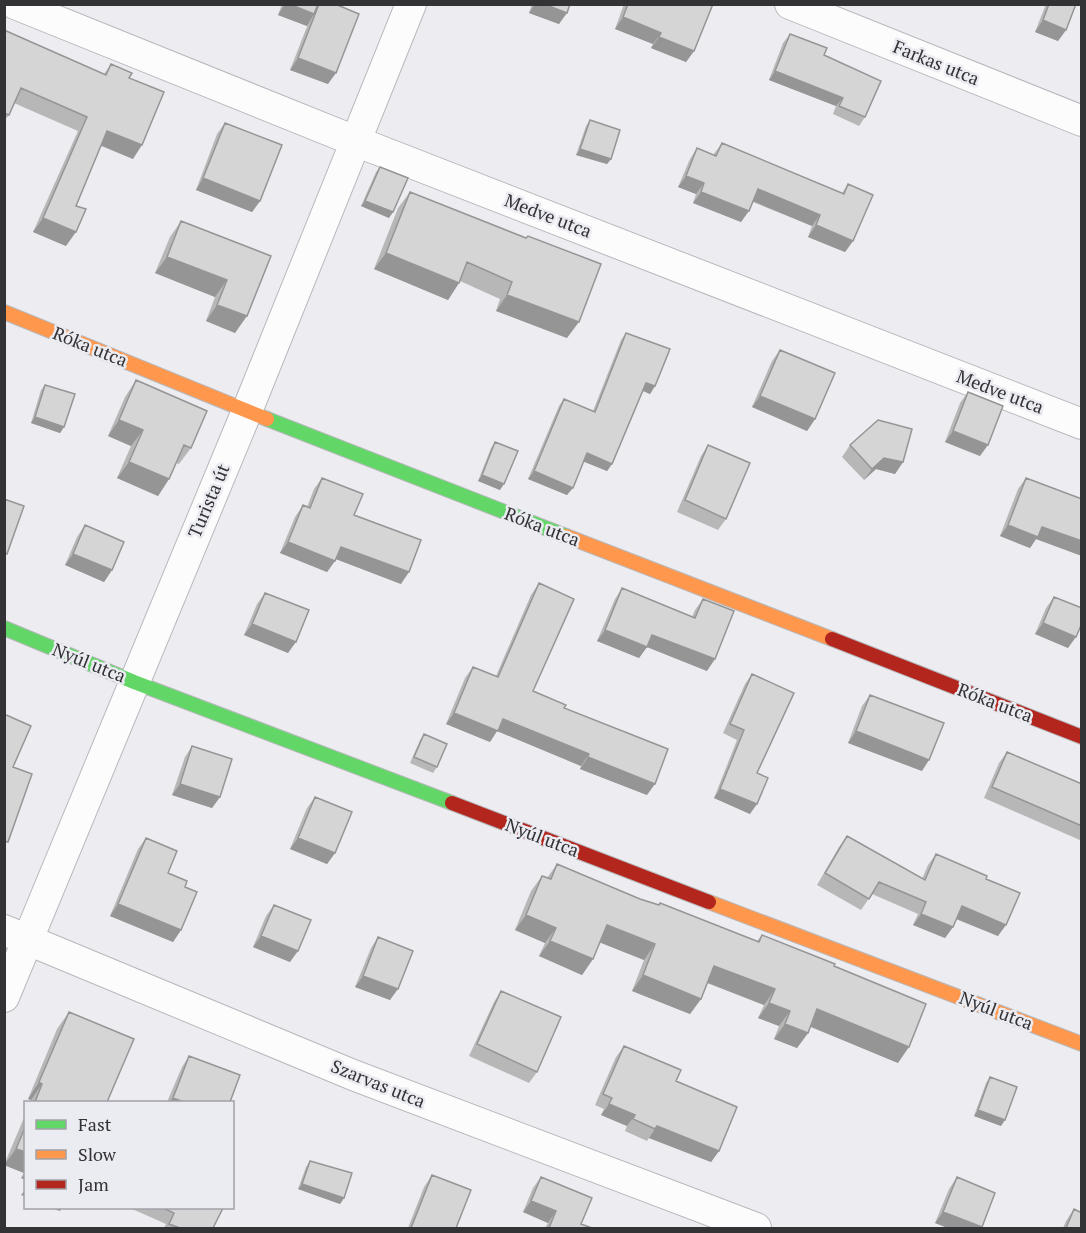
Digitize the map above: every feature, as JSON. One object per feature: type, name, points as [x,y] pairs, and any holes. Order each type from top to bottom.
[{"type":"street","name":"Medve utca","points":[[15,4],[355,141],[1082,424]]},
{"type":"street","name":"Turista út","points":[[4,997],[17,934],[134,682],[247,411],[411,4]]},
{"type":"street","name":"Farkas utca","points":[[790,4],[1082,121]]},
{"type":"street","name":"Róka utca","points":[[4,312],[247,411],[1082,736]]},
{"type":"street","name":"Nyúl utca","points":[[4,628],[134,682],[1082,1044]]},
{"type":"street","name":"Szarvas utca","points":[[17,934],[353,1075],[756,1228]]},
{"type":"building","points":[[289,4],[318,4],[314,14]]},
{"type":"building","points":[[319,4],[335,4],[359,14],[336,73],[298,58]]},
{"type":"building","points":[[544,4],[570,4],[567,13]]},
{"type":"building","points":[[628,4],[713,4],[694,51],[659,37],[661,33],[623,17]]},
{"type":"building","points":[[1049,4],[1076,4],[1066,30],[1043,20]]},
{"type":"building","points":[[4,30],[106,75],[111,64],[132,73],[129,78],[164,92],[142,145],[107,131],[76,206],[86,209],[76,232],[43,218],[87,117],[21,88],[9,115],[4,113]]},
{"type":"building","points":[[790,34],[827,48],[824,55],[881,81],[865,117],[839,106],[843,98],[775,71]]},
{"type":"building","points":[[590,120],[620,130],[611,159],[580,149]]},
{"type":"building","points":[[225,123],[282,145],[260,201],[203,178]]},
{"type":"building","points":[[722,143],[844,194],[848,184],[873,195],[853,241],[816,225],[820,215],[758,189],[749,211],[701,192],[704,183],[686,176],[697,148],[716,156]]},
{"type":"building","points":[[380,167],[408,178],[393,212],[365,201]]},
{"type":"building","points":[[410,192],[526,238],[528,236],[601,264],[579,322],[507,295],[512,282],[467,262],[459,283],[386,253]]},
{"type":"building","points":[[181,221],[271,256],[247,316],[217,305],[227,280],[167,257]]},
{"type":"building","points":[[626,333],[670,349],[655,386],[646,383],[612,464],[587,453],[573,488],[534,471],[564,399],[595,412]]},
{"type":"building","points":[[780,350],[835,373],[815,419],[760,396]]},
{"type":"building","points":[[136,380],[207,411],[191,448],[184,445],[169,479],[129,462],[143,430],[119,420]]},
{"type":"building","points":[[45,385],[75,394],[64,427],[35,417]]},
{"type":"building","points":[[968,392],[1003,406],[988,445],[953,431]]},
{"type":"building","points":[[878,420],[912,429],[903,462],[884,458],[872,469],[850,445]]},
{"type":"building","points":[[495,442],[518,451],[504,484],[482,475]]},
{"type":"building","points":[[708,445],[750,463],[726,519],[685,500]]},
{"type":"building","points":[[322,478],[363,494],[354,515],[421,540],[409,572],[341,547],[335,561],[288,542],[303,505],[310,508]]},
{"type":"building","points":[[1026,478],[1082,499],[1082,541],[1042,527],[1038,537],[1008,525]]},
{"type":"building","points":[[4,499],[24,506],[7,554],[4,553]]},
{"type":"building","points":[[85,525],[124,542],[112,570],[73,554]]},
{"type":"building","points":[[539,583],[574,599],[533,691],[566,705],[564,708],[668,749],[655,784],[503,719],[498,731],[454,713],[473,667],[498,677]]},
{"type":"building","points":[[622,588],[695,618],[703,599],[734,611],[715,659],[652,635],[647,647],[605,630]]},
{"type":"building","points":[[265,593],[309,610],[296,642],[252,624]]},
{"type":"building","points":[[1054,597],[1082,608],[1082,623],[1076,637],[1043,623]]},
{"type":"building","points":[[752,674],[794,693],[757,773],[768,778],[757,804],[720,789],[744,730],[730,724]]},
{"type":"building","points":[[870,695],[944,723],[929,760],[856,731]]},
{"type":"building","points":[[4,714],[31,726],[13,767],[32,774],[8,842],[4,841]]},
{"type":"building","points":[[424,734],[447,744],[437,767],[414,757]]},
{"type":"building","points":[[192,746],[232,759],[220,797],[180,784]]},
{"type":"building","points":[[1007,752],[1082,784],[1082,826],[992,787]]},
{"type":"building","points":[[315,797],[352,812],[335,853],[298,838]]},
{"type":"building","points":[[847,836],[925,880],[936,854],[1020,893],[1006,925],[962,906],[953,927],[921,914],[926,902],[879,882],[869,899],[825,873]]},
{"type":"building","points":[[146,838],[177,851],[168,873],[187,881],[185,887],[197,892],[181,930],[118,904]]},
{"type":"building","points":[[557,864],[640,899],[659,905],[660,903],[759,942],[762,935],[926,1004],[909,1047],[817,1009],[808,1033],[785,1024],[790,1011],[769,1003],[775,989],[714,966],[701,999],[643,975],[655,944],[607,925],[593,959],[550,941],[556,928],[526,915],[542,876],[551,879]]},
{"type":"building","points":[[274,905],[311,920],[298,951],[261,936]]},
{"type":"building","points":[[378,937],[413,951],[398,989],[363,976]]},
{"type":"building","points":[[501,991],[561,1017],[537,1072],[477,1044]]},
{"type":"building","points":[[69,1012],[134,1039],[107,1101],[35,1101],[42,1084],[39,1082]]},
{"type":"building","points":[[624,1046],[681,1070],[676,1081],[737,1107],[719,1151],[657,1126],[655,1129],[633,1119],[635,1115],[609,1104],[612,1098],[603,1094]]},
{"type":"building","points":[[189,1056],[240,1075],[230,1101],[181,1101],[173,1098]]},
{"type":"building","points":[[990,1077],[1017,1087],[1005,1120],[978,1110]]},
{"type":"building","points":[[24,1130],[24,1151],[16,1149]]},
{"type":"building","points":[[310,1161],[352,1173],[344,1198],[302,1184]]},
{"type":"building","points":[[432,1175],[471,1190],[456,1228],[411,1228]]},
{"type":"building","points":[[541,1177],[592,1198],[581,1224],[592,1228],[549,1228],[556,1211],[531,1201]]},
{"type":"building","points":[[957,1177],[995,1193],[982,1227],[943,1212]]},
{"type":"building","points":[[165,1209],[222,1209],[213,1228],[180,1228],[169,1224],[174,1213]]},
{"type":"building","points":[[1074,1209],[1082,1213],[1082,1228],[1066,1228]]},
{"type":"traffic: fast","points":[[267,419],[566,536]]},
{"type":"traffic: fast","points":[[4,628],[134,682],[452,803]]},
{"type":"traffic: slow","points":[[4,312],[267,419]]},
{"type":"traffic: slow","points":[[566,536],[832,639]]},
{"type":"traffic: slow","points":[[709,902],[1082,1044]]},
{"type":"traffic: jam","points":[[832,639],[1082,737]]},
{"type":"traffic: jam","points":[[452,803],[709,902]]}]
